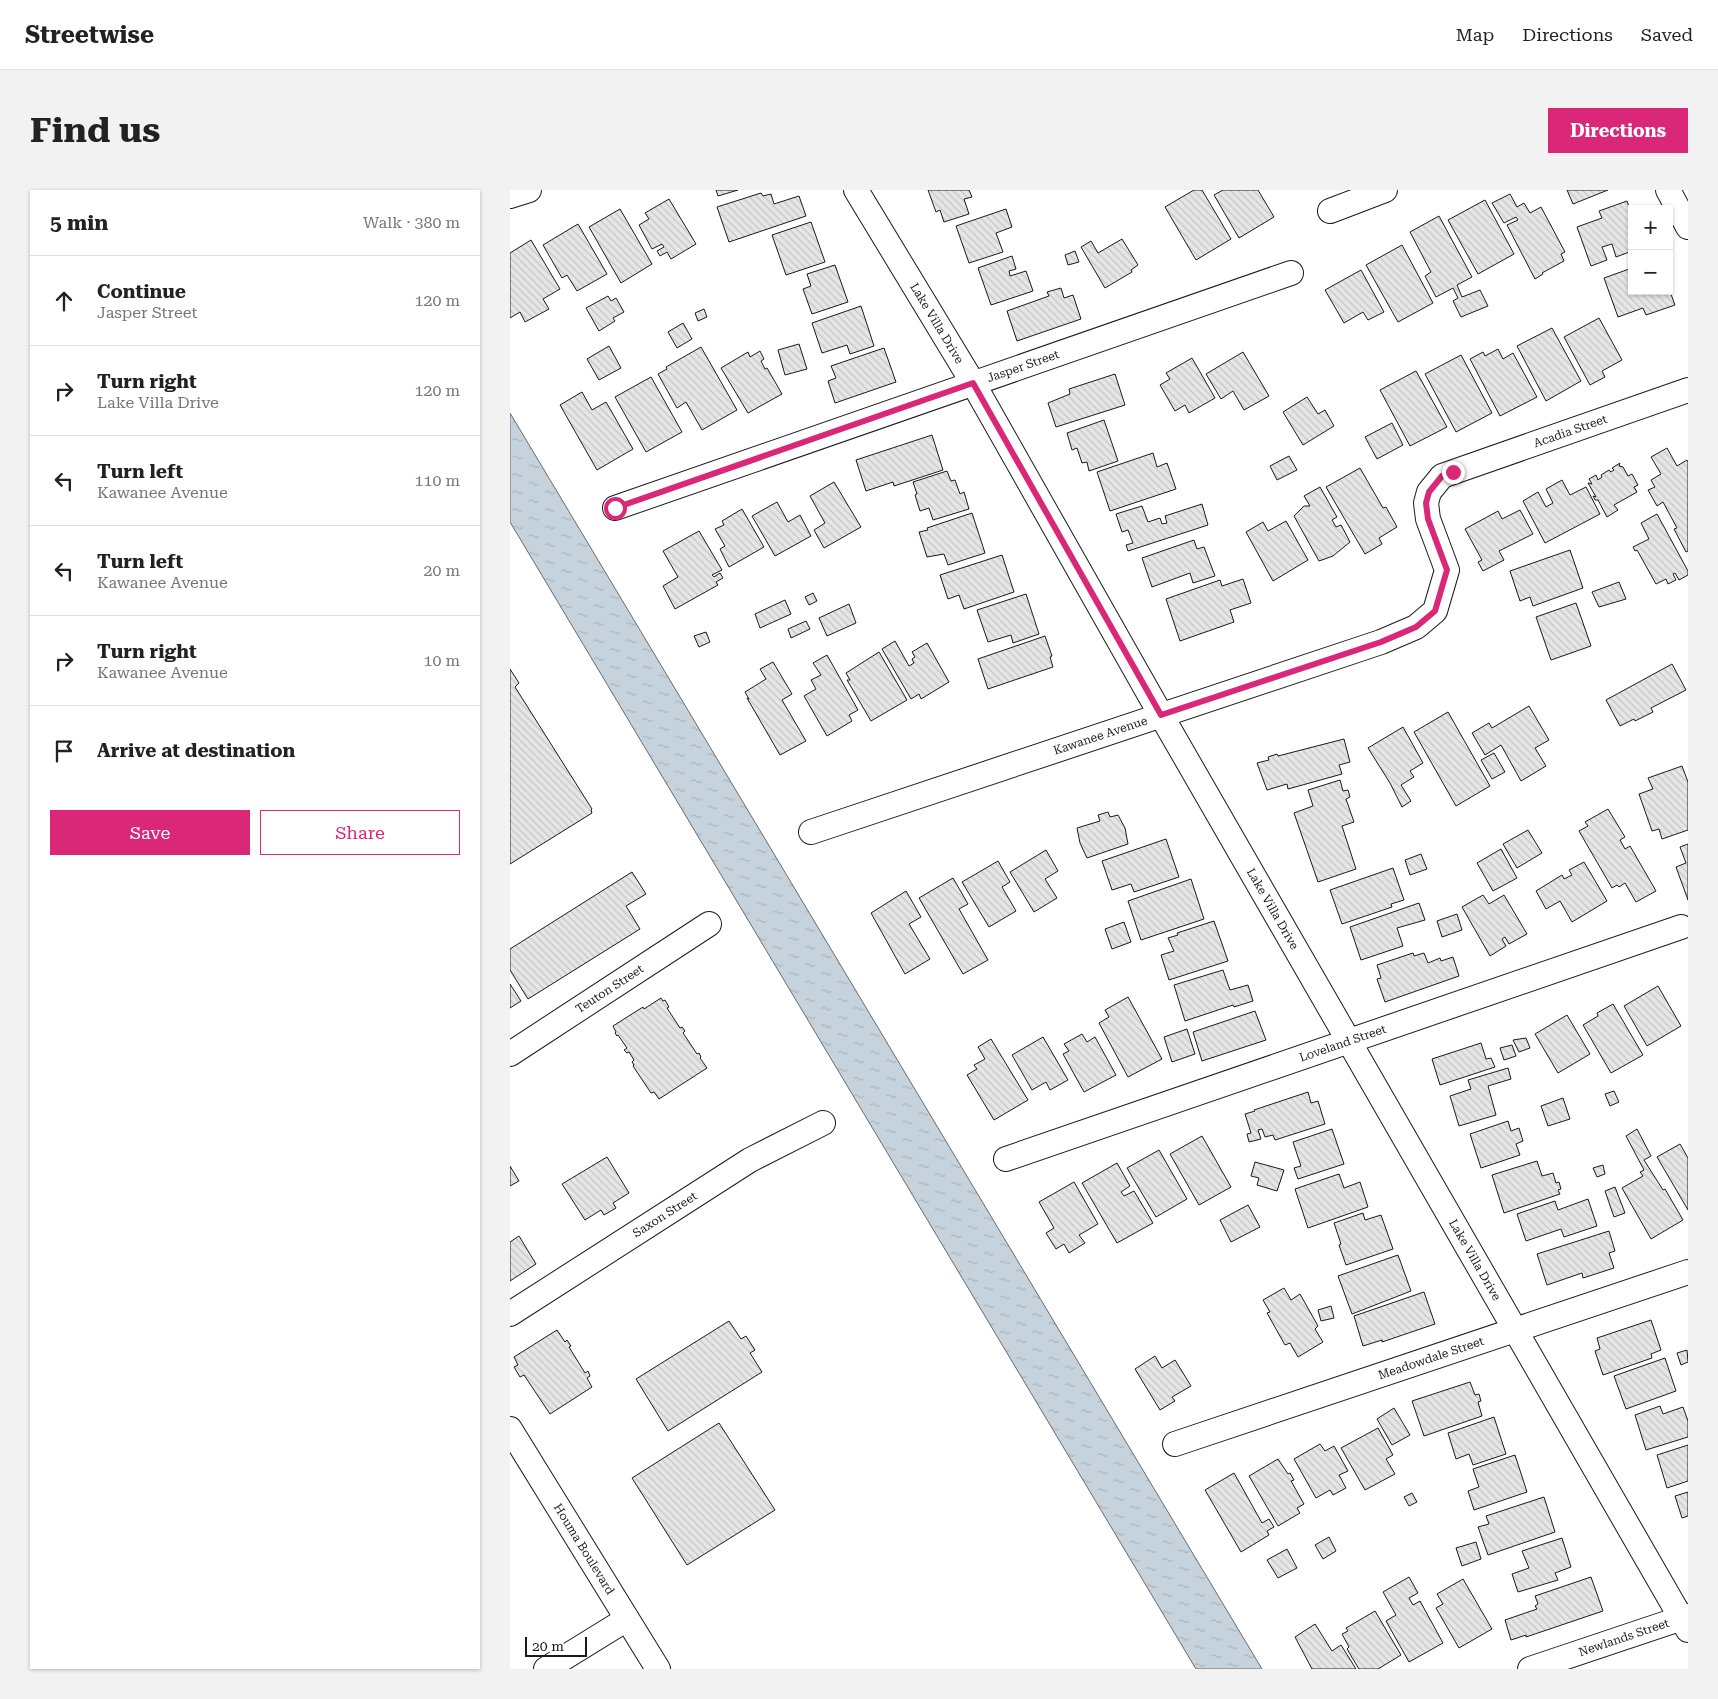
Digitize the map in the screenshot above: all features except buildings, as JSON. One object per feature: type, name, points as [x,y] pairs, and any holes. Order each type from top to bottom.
[{"type":"street","points":[[510,196],[529,190]]},
{"type":"street","name":"Lake Villa Drive","points":[[856,190],[973,383],[1161,715],[1686,1622]]},
{"type":"street","points":[[1330,210],[1385,190]]},
{"type":"street","points":[[1668,190],[1688,227]]},
{"type":"street","name":"Jasper Street","points":[[615,508],[1291,273]]},
{"type":"street","name":"Acadia Street","points":[[1453,472],[1688,390]]},
{"type":"street","name":"Kawanee Avenue","points":[[811,832],[1381,642],[1416,627],[1435,611],[1447,570],[1428,519],[1426,503],[1429,492],[1442,476],[1453,472]]},
{"type":"street","name":"Teuton Street","points":[[510,1054],[709,924]]},
{"type":"street","name":"Loveland Street","points":[[1006,1159],[1681,928]]},
{"type":"street","name":"Saxon Street","points":[[510,1314],[750,1160],[823,1123]]},
{"type":"street","name":"Meadowdale Street","points":[[1175,1444],[1688,1272]]},
{"type":"street","name":"Houma Boulevard","points":[[510,1430],[658,1669]]},
{"type":"street","points":[[546,1669],[627,1619]]},
{"type":"street","name":"Newlands Street","points":[[1530,1669],[1686,1622]]},
{"type":"water","points":[[510,413],[1262,1669],[1196,1669],[510,522]]},
{"type":"route","points":[[615,508],[973,383],[1161,715],[1381,642],[1416,627],[1435,611],[1447,570],[1428,519],[1426,503],[1429,492],[1442,476],[1453,472]]}]
